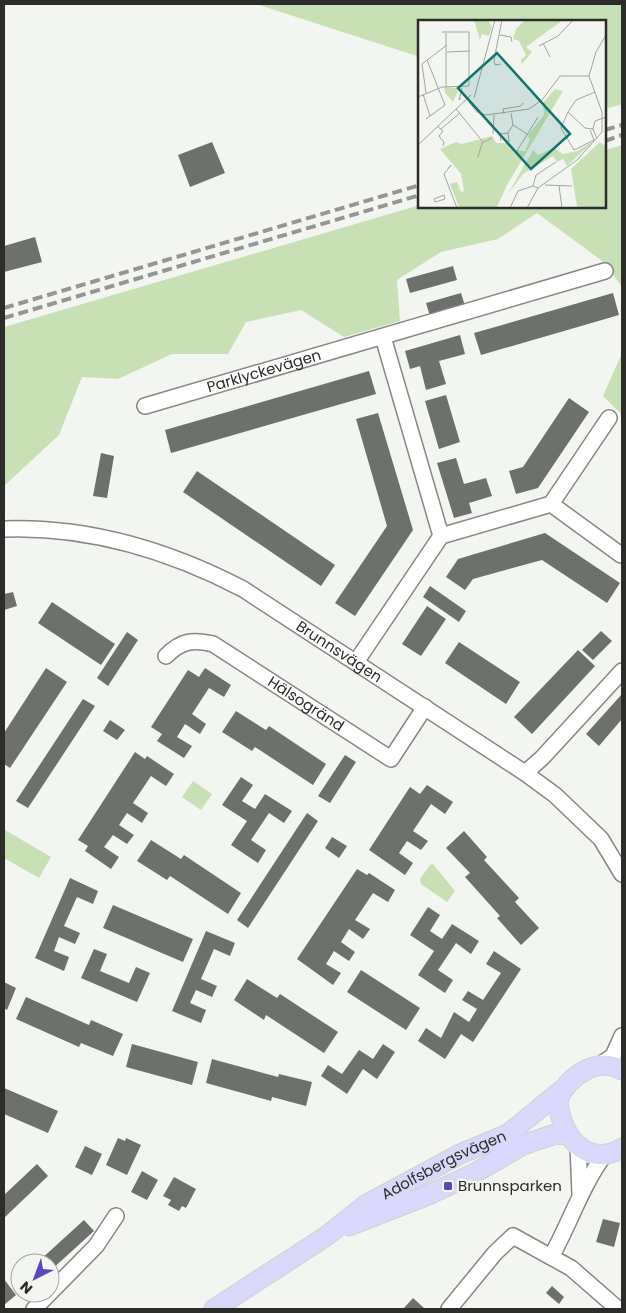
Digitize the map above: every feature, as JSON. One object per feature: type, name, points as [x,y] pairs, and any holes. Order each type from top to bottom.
[{"type":"main road","points":[[600,1065],[622,1070]]},
{"type":"main road","name":"Adolfsbergsvägen","points":[[214,1309],[324,1237],[382,1195],[460,1154],[508,1134],[580,1073],[600,1065]]},
{"type":"main road","points":[[562,1090],[558,1099],[558,1109],[561,1122],[573,1140],[590,1153],[617,1150]]},
{"type":"main road","name":"Adolfsbergsvägen","points":[[324,1237],[426,1196],[473,1174],[523,1145],[555,1134],[573,1140]]},
{"type":"street","name":"Parklyckevägen","points":[[145,406],[604,271]]},
{"type":"street","points":[[383,337],[441,536]]},
{"type":"street","points":[[356,662],[441,536],[551,504],[609,418]]},
{"type":"street","points":[[551,504],[622,553]]},
{"type":"street","name":"Brunnsvägen","points":[[4,529],[61,530],[107,538],[160,552],[208,571],[243,589],[525,773],[560,800],[600,839],[622,874]]},
{"type":"street","name":"Hälsogränd","points":[[166,656],[185,642],[198,641],[213,644],[391,759],[425,707]]},
{"type":"street","points":[[525,773],[542,758],[622,671]]},
{"type":"street","points":[[600,1065],[613,1056],[622,1036]]},
{"type":"street","points":[[573,1140],[580,1194]]},
{"type":"street","points":[[551,1257],[566,1231],[580,1194],[617,1150]]},
{"type":"street","points":[[34,1309],[96,1246],[116,1216]]},
{"type":"street","points":[[449,1309],[495,1253],[513,1236],[551,1257],[589,1282],[618,1309]]},
{"type":"green space","points":[[256,4],[622,4],[622,104],[606,109],[606,20],[418,20],[418,56]]},
{"type":"green space","points":[[622,145],[622,287],[605,263],[537,213],[498,239],[441,252],[397,280],[400,321],[344,337],[301,310],[246,322],[228,354],[172,354],[118,379],[82,377],[59,435],[4,486],[4,327],[418,206],[418,208],[606,208],[606,150]]},
{"type":"green space","points":[[622,353],[622,415],[603,396]]},
{"type":"green space","points":[[193,781],[212,794],[201,810],[182,797]]},
{"type":"green space","points":[[5,830],[51,857],[39,878],[4,858]]},
{"type":"green space","points":[[433,864],[455,891],[447,902],[421,884],[420,879],[430,865]]},
{"type":"building","points":[[212,142],[225,173],[190,187],[178,155]]},
{"type":"building","points":[[35,237],[42,262],[4,272],[4,246]]},
{"type":"building","points":[[453,266],[457,280],[410,293],[406,279]]},
{"type":"building","points":[[461,293],[465,306],[430,316],[426,303]]},
{"type":"building","points":[[613,293],[619,315],[481,355],[474,333]]},
{"type":"building","points":[[460,335],[465,354],[439,361],[446,384],[426,390],[420,366],[410,369],[405,351]]},
{"type":"building","points":[[369,371],[376,394],[171,453],[165,430]]},
{"type":"building","points":[[446,395],[460,442],[439,449],[425,401]]},
{"type":"building","points":[[569,398],[589,412],[538,488],[516,494],[509,471],[523,467]]},
{"type":"building","points":[[378,413],[413,530],[355,616],[335,603],[387,526],[356,419]]},
{"type":"building","points":[[101,453],[114,456],[107,498],[93,496]]},
{"type":"building","points":[[456,458],[464,484],[486,478],[492,496],[469,503],[472,513],[454,518],[437,463]]},
{"type":"building","points":[[197,471],[335,565],[321,586],[183,492]]},
{"type":"building","points":[[545,533],[620,583],[607,603],[542,560],[473,579],[465,590],[446,577],[458,559]]},
{"type":"building","points":[[430,586],[466,611],[459,622],[423,597]]},
{"type":"building","points":[[13,592],[17,606],[4,610],[4,594]]},
{"type":"building","points":[[52,602],[115,644],[101,665],[38,623]]},
{"type":"building","points":[[427,606],[446,619],[421,656],[402,644]]},
{"type":"building","points":[[601,631],[612,641],[593,660],[582,650]]},
{"type":"building","points":[[127,632],[138,640],[108,686],[97,678]]},
{"type":"building","points":[[459,642],[520,682],[506,704],[445,663]]},
{"type":"building","points":[[578,650],[595,666],[532,734],[514,717]]},
{"type":"building","points":[[46,668],[67,682],[10,768],[4,764],[4,733]]},
{"type":"building","points":[[205,668],[231,685],[224,697],[209,688],[192,714],[206,724],[200,734],[185,724],[177,737],[192,746],[184,758],[157,741],[162,734],[151,727],[188,670],[199,677]]},
{"type":"building","points":[[622,694],[622,719],[599,746],[586,734]]},
{"type":"building","points":[[83,699],[95,706],[28,808],[16,801]]},
{"type":"building","points":[[236,711],[266,730],[269,726],[326,764],[313,785],[255,747],[252,751],[222,732]]},
{"type":"building","points":[[110,720],[125,730],[117,740],[103,731]]},
{"type":"building","points":[[135,752],[145,759],[147,756],[174,774],[166,786],[151,776],[133,803],[148,813],[142,823],[127,813],[119,825],[134,835],[127,844],[113,835],[104,847],[119,857],[111,869],[85,851],[88,846],[78,840]]},
{"type":"building","points":[[345,755],[356,762],[330,803],[318,796]]},
{"type":"building","points":[[241,777],[253,785],[242,801],[255,809],[265,794],[292,811],[284,823],[269,813],[251,840],[266,850],[258,863],[231,845],[247,821],[222,805]]},
{"type":"building","points":[[427,785],[453,802],[445,814],[431,804],[413,831],[428,841],[421,850],[407,841],[399,853],[413,863],[405,875],[369,850],[410,787],[420,794]]},
{"type":"building","points":[[307,813],[318,821],[248,928],[237,920]]},
{"type":"building","points":[[464,831],[487,857],[484,860],[519,898],[515,902],[539,928],[521,945],[497,918],[500,916],[465,877],[470,873],[446,848]]},
{"type":"building","points":[[332,837],[347,846],[339,858],[325,848]]},
{"type":"building","points":[[151,840],[181,859],[184,855],[241,893],[228,914],[170,876],[167,880],[137,861]]},
{"type":"building","points":[[357,869],[367,875],[369,873],[395,890],[388,902],[373,893],[355,920],[370,929],[363,939],[349,929],[341,942],[355,952],[349,961],[334,951],[326,964],[341,973],[333,985],[297,959]]},
{"type":"building","points":[[70,878],[98,891],[93,904],[77,897],[64,926],[80,933],[75,944],[59,937],[54,951],[69,957],[64,971],[35,958]]},
{"type":"building","points":[[113,905],[193,939],[183,962],[103,928]]},
{"type":"building","points":[[428,907],[440,915],[430,931],[442,939],[452,924],[479,941],[471,954],[456,943],[438,970],[453,980],[445,993],[418,975],[434,951],[410,935]]},
{"type":"building","points":[[206,931],[235,943],[230,956],[214,949],[201,979],[217,986],[212,997],[196,990],[190,1003],[206,1010],[201,1023],[172,1011]]},
{"type":"building","points":[[94,949],[107,954],[100,971],[129,983],[136,967],[150,973],[137,1002],[81,978]]},
{"type":"building","points":[[494,951],[521,969],[473,1042],[461,1034],[445,1059],[418,1041],[426,1028],[441,1038],[454,1012],[469,1022],[477,1009],[462,1000],[468,991],[483,1000],[501,973],[486,964]]},
{"type":"building","points":[[361,970],[420,1008],[406,1030],[347,992]]},
{"type":"building","points":[[247,979],[277,998],[280,994],[338,1032],[324,1053],[266,1015],[264,1020],[234,1000]]},
{"type":"building","points":[[4,982],[16,988],[7,1010],[4,1008]]},
{"type":"building","points":[[26,997],[89,1025],[91,1020],[123,1034],[113,1056],[81,1043],[79,1047],[16,1019]]},
{"type":"building","points":[[132,1044],[198,1062],[192,1085],[126,1067]]},
{"type":"building","points":[[383,1044],[395,1052],[377,1079],[363,1069],[347,1094],[321,1076],[328,1065],[342,1074],[359,1050],[373,1059]]},
{"type":"building","points":[[212,1059],[278,1077],[279,1074],[312,1082],[306,1106],[272,1097],[271,1101],[206,1083]]},
{"type":"building","points":[[4,1088],[58,1111],[48,1133],[4,1114]]},
{"type":"building","points":[[118,1138],[125,1141],[126,1138],[141,1145],[127,1175],[106,1165]]},
{"type":"building","points":[[85,1146],[102,1154],[92,1175],[75,1167]]},
{"type":"building","points":[[37,1164],[48,1176],[4,1218],[4,1195]]},
{"type":"building","points":[[142,1171],[158,1180],[147,1200],[131,1192]]},
{"type":"building","points":[[174,1177],[196,1189],[186,1208],[182,1206],[179,1211],[168,1205],[171,1200],[163,1196]]},
{"type":"building","points":[[603,1219],[620,1223],[614,1247],[596,1242]]},
{"type":"building","points":[[84,1220],[94,1231],[60,1262],[60,1253],[48,1253]]},
{"type":"building","points":[[4,1279],[10,1287],[10,1300],[4,1305]]},
{"type":"building","points":[[552,1286],[564,1297],[559,1304],[546,1293]]},
{"type":"building","points":[[413,1298],[424,1308],[404,1308]]},
{"type":"railway","points":[[606,130],[622,125]]},
{"type":"railway","points":[[606,141],[622,135]]},
{"type":"railway","points":[[4,308],[418,186]]},
{"type":"railway","points":[[4,318],[418,196]]},
{"type":"place","name":"Brunnsparken","points":[[448,1186]]}]
